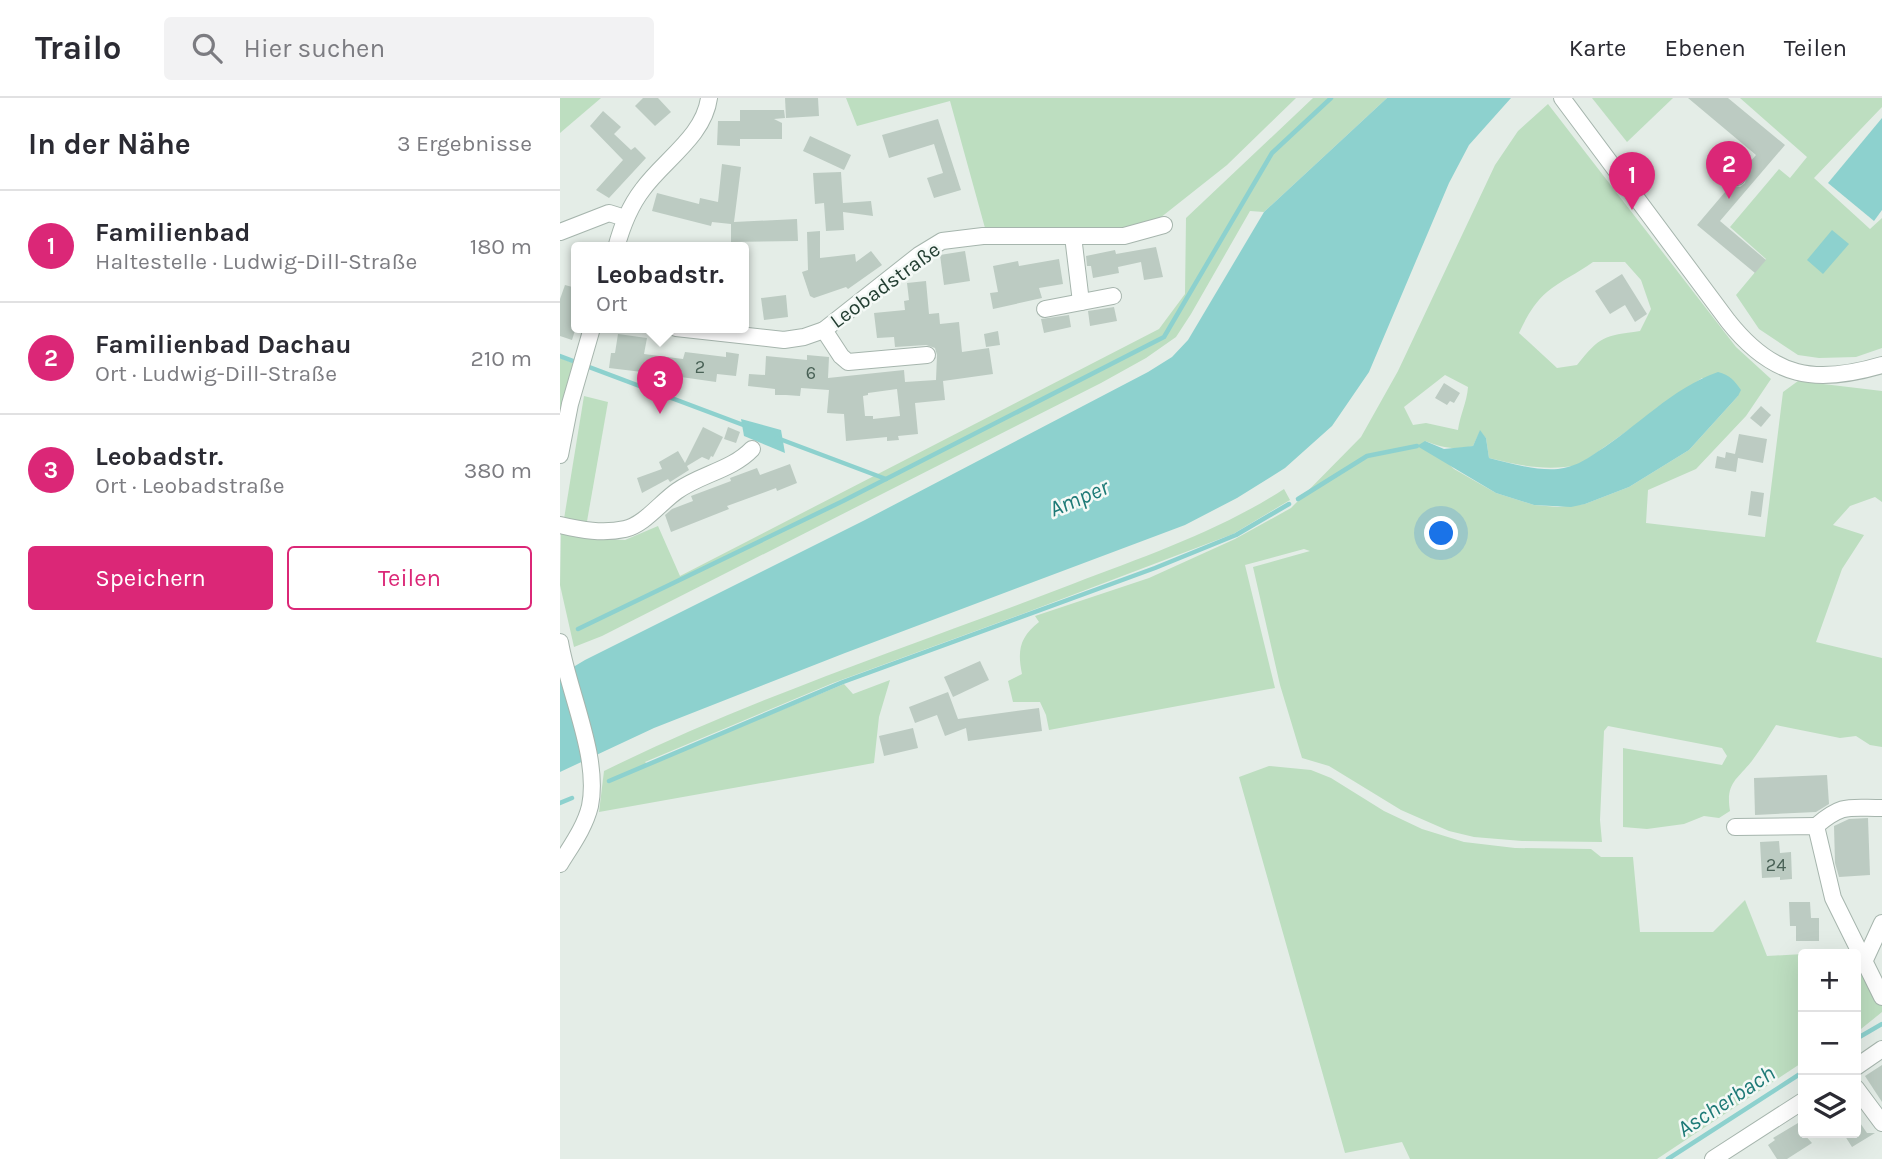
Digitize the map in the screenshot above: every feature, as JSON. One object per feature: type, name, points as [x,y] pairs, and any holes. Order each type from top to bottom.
[{"type":"street","points":[[618,242],[625,218],[643,189],[691,136],[704,116],[709,98]]},
{"type":"street","points":[[1562,98],[1728,321],[1754,349],[1775,363],[1810,375],[1845,375],[1882,365]]},
{"type":"street","points":[[560,232],[609,213],[625,218]]},
{"type":"street","name":"Leobadstraße","points":[[721,333],[784,340],[824,330],[919,255],[943,241],[983,236],[1124,236],[1164,225]]},
{"type":"street","points":[[1073,236],[1080,302]]},
{"type":"street","points":[[1045,309],[1113,296]]},
{"type":"street","name":"Leobadstraße","points":[[824,330],[848,362],[927,355]]},
{"type":"street","points":[[560,455],[570,404],[590,333]]},
{"type":"street","points":[[560,525],[604,532],[627,529],[639,523],[680,489],[741,460],[752,449]]},
{"type":"street","points":[[560,642],[589,754],[590,803],[586,819],[560,864]]},
{"type":"street","points":[[1735,827],[1816,826],[1832,812],[1843,808],[1882,808]]},
{"type":"street","points":[[1816,826],[1833,898],[1882,997]]},
{"type":"street","points":[[1864,962],[1882,923]]},
{"type":"street","points":[[1861,1064],[1882,1049]]},
{"type":"street","points":[[1861,1095],[1882,1123]]},
{"type":"street","points":[[1713,1159],[1798,1104]]},
{"type":"green space","points":[[560,98],[601,98],[560,133]]},
{"type":"green space","points":[[846,98],[1296,98],[1227,165],[1160,218],[1124,228],[985,228],[950,101],[857,126]]},
{"type":"green space","points":[[1313,98],[1387,98],[1264,212],[1250,211],[1176,337],[1146,358],[1101,383],[602,636],[574,647],[560,585],[561,533],[625,540],[658,526],[680,576],[1159,329],[1185,294],[1186,218]]},
{"type":"green space","points":[[1592,98],[1673,98],[1627,142]]},
{"type":"green space","points":[[1740,98],[1882,98],[1882,107],[1814,178],[1870,229],[1882,218],[1882,348],[1856,357],[1819,358],[1798,355],[1759,329],[1736,295],[1766,259],[1730,227],[1779,169],[1790,178],[1807,157]]},
{"type":"green space","points":[[1548,104],[1736,347],[1771,379],[1746,416],[1696,469],[1648,490],[1646,523],[1765,537],[1783,392],[1798,381],[1882,391],[1882,502],[1875,497],[1850,506],[1833,525],[1864,535],[1842,569],[1816,642],[1882,658],[1882,747],[1870,745],[1856,736],[1840,738],[1776,725],[1754,758],[1734,781],[1730,793],[1730,811],[1719,818],[1704,816],[1684,824],[1647,829],[1623,827],[1623,748],[1722,765],[1727,756],[1722,748],[1608,726],[1604,731],[1600,820],[1602,842],[1522,841],[1474,837],[1449,831],[1401,810],[1329,766],[1302,758],[1280,685],[1253,567],[1310,551],[1304,549],[1245,565],[1275,688],[1049,730],[1040,702],[1013,702],[1008,681],[1022,674],[1020,651],[1024,639],[1039,622],[1035,616],[1149,578],[1235,539],[1291,508],[1361,437],[1398,371],[1495,165],[1518,131]],"holes":[[[1593,262],[1625,262],[1641,280],[1651,309],[1640,331],[1610,336],[1591,348],[1577,365],[1557,368],[1519,333],[1542,296]],[[1445,375],[1468,387],[1458,430],[1426,423],[1413,425],[1404,407]],[[1702,378],[1738,396],[1689,450],[1629,487],[1585,504],[1558,507],[1534,505],[1496,493],[1454,469],[1425,441],[1449,448],[1473,446],[1480,431],[1486,438],[1489,458],[1534,467],[1579,465]]]},
{"type":"green space","points":[[560,358],[573,363],[560,410]]},
{"type":"green space","points":[[584,396],[608,402],[586,527],[564,519]]},
{"type":"green space","points":[[1284,489],[1290,500],[1233,534],[833,683],[645,762],[648,765],[844,684],[853,694],[890,680],[879,717],[874,763],[599,812],[604,771],[773,697],[1176,544],[1231,519]]},
{"type":"green space","points":[[1269,766],[1311,770],[1331,778],[1384,811],[1422,829],[1464,842],[1515,848],[1591,849],[1601,857],[1633,857],[1640,932],[1713,932],[1745,900],[1767,956],[1798,954],[1798,1065],[1657,1159],[1410,1159],[1402,1142],[1345,1153],[1239,777]]},
{"type":"green space","points":[[1861,963],[1882,1005],[1882,1012],[1861,1029]]},
{"type":"water","name":"Amper","points":[[1387,98],[1511,98],[1469,145],[1449,183],[1369,372],[1332,426],[1285,468],[1237,498],[1185,525],[654,728],[560,772],[560,675],[865,520],[1172,357],[1188,340],[1264,212]]},
{"type":"water","points":[[1882,118],[1882,210],[1874,221],[1828,183]]},
{"type":"water","points":[[1832,230],[1849,244],[1823,274],[1807,260]]},
{"type":"water","points":[[1718,372],[1731,378],[1741,390],[1689,450],[1629,487],[1585,504],[1571,507],[1534,505],[1496,493],[1417,446],[1425,441],[1444,449],[1473,446],[1480,430],[1486,438],[1489,458],[1532,468],[1564,468],[1588,458],[1685,388]]},
{"type":"water","points":[[741,419],[781,430],[785,453],[744,436]]},
{"type":"building","points":[[643,98],[658,98],[671,112],[655,126],[635,106]]},
{"type":"building","points":[[785,98],[818,98],[819,116],[786,118]]},
{"type":"building","points":[[1688,98],[1728,98],[1785,145],[1720,221],[1766,260],[1755,273],[1697,225],[1731,185],[1740,187],[1745,183],[1747,174],[1744,169],[1756,155]]},
{"type":"building","points":[[740,110],[784,110],[785,118],[774,119],[782,123],[782,139],[740,139],[740,146],[717,145],[718,121],[740,121]]},
{"type":"building","points":[[603,111],[621,127],[614,134],[631,150],[635,147],[646,158],[609,198],[596,190],[623,160],[590,126]]},
{"type":"building","points":[[938,119],[961,190],[934,198],[927,178],[943,173],[934,144],[889,158],[882,135]]},
{"type":"building","points":[[810,136],[851,155],[844,170],[803,151]]},
{"type":"building","points":[[722,164],[741,167],[734,222],[797,219],[798,241],[731,242],[731,224],[712,222],[711,226],[652,211],[657,193],[699,204],[700,198],[718,202]]},
{"type":"building","points":[[841,172],[843,203],[871,201],[873,216],[843,212],[844,230],[826,231],[824,203],[815,204],[813,173]]},
{"type":"building","points":[[820,231],[820,258],[855,254],[856,262],[871,251],[882,265],[848,289],[846,287],[814,298],[810,296],[802,272],[808,270],[807,232]]},
{"type":"building","points":[[1156,247],[1163,277],[1144,280],[1141,262],[1118,267],[1119,273],[1093,278],[1091,266],[1087,266],[1086,256],[1115,250],[1116,254]]},
{"type":"building","points":[[965,251],[970,281],[944,285],[940,255]]},
{"type":"building","points":[[1059,259],[1063,284],[1039,288],[1042,298],[993,309],[990,293],[998,292],[993,266],[1018,261],[1019,266]]},
{"type":"building","points":[[1622,274],[1647,314],[1635,322],[1625,305],[1610,314],[1595,291]]},
{"type":"building","points":[[926,281],[929,314],[939,313],[940,324],[959,322],[962,352],[989,348],[993,374],[943,381],[945,400],[915,403],[918,434],[898,436],[899,440],[887,441],[887,437],[846,441],[844,414],[827,413],[829,390],[801,388],[800,396],[775,395],[775,389],[748,386],[749,374],[765,375],[766,356],[807,360],[807,355],[829,357],[828,378],[904,370],[905,382],[936,380],[935,348],[926,345],[895,347],[894,337],[877,338],[874,313],[905,310],[904,301],[909,300],[907,283]],"holes":[[[897,389],[900,416],[873,419],[873,416],[865,416],[863,396]]]},
{"type":"building","points":[[565,285],[571,287],[571,333],[574,333],[572,340],[560,336],[560,299]]},
{"type":"building","points":[[786,295],[788,317],[764,320],[761,298]]},
{"type":"building","points":[[1114,307],[1117,321],[1090,326],[1088,311]]},
{"type":"building","points":[[1069,315],[1071,327],[1044,333],[1041,319]]},
{"type":"building","points":[[998,331],[1000,345],[986,347],[984,334]]},
{"type":"building","points":[[618,334],[647,338],[644,354],[683,359],[685,352],[726,357],[726,352],[739,354],[736,376],[717,374],[716,382],[681,377],[682,372],[643,367],[642,372],[609,368]]},
{"type":"building","points":[[1444,383],[1460,393],[1454,403],[1450,401],[1447,405],[1435,398]]},
{"type":"building","points":[[1761,406],[1771,415],[1761,427],[1750,418]]},
{"type":"building","points":[[703,427],[723,437],[713,457],[709,460],[702,457],[687,466],[689,470],[670,482],[668,479],[642,493],[637,478],[662,469],[659,462],[678,451],[685,463]]},
{"type":"building","points":[[728,427],[740,432],[736,443],[724,439]]},
{"type":"building","points":[[1739,434],[1767,439],[1763,463],[1738,458],[1736,472],[1715,468],[1717,456],[1725,458],[1726,452],[1735,454]]},
{"type":"building","points":[[790,464],[797,483],[727,506],[729,509],[671,532],[665,515],[672,509],[693,501],[691,496],[757,468],[760,475]]},
{"type":"building","points":[[1751,491],[1764,493],[1761,517],[1748,515]]},
{"type":"building","points":[[980,661],[989,680],[953,697],[944,677]]},
{"type":"building","points":[[948,692],[958,719],[1039,708],[1042,731],[968,741],[966,728],[945,736],[937,715],[915,723],[909,707]]},
{"type":"building","points":[[913,728],[918,748],[884,756],[879,736]]},
{"type":"building","points":[[1827,775],[1829,804],[1816,812],[1755,815],[1754,778]]},
{"type":"building","points":[[1868,818],[1870,875],[1839,877],[1835,863],[1834,826],[1849,819]]},
{"type":"building","points":[[1779,841],[1780,853],[1791,852],[1792,879],[1762,878],[1760,842]]},
{"type":"building","points":[[1789,902],[1810,902],[1811,918],[1819,918],[1819,941],[1796,941],[1796,926],[1790,926]]},
{"type":"building","points":[[1882,1065],[1882,1102],[1865,1076]]},
{"type":"building","points":[[1798,1123],[1798,1138],[1808,1138],[1812,1143],[1787,1159],[1777,1159],[1768,1145],[1775,1140],[1773,1138]]},
{"type":"building","points":[[1861,1124],[1867,1133],[1875,1133],[1852,1147],[1846,1138],[1861,1138]]},
{"type":"waterway","points":[[578,629],[843,501],[1164,337],[1272,153],[1331,98]]},
{"type":"waterway","points":[[560,356],[746,426]]},
{"type":"waterway","points":[[777,438],[886,479]]},
{"type":"waterway","points":[[1298,499],[1367,456],[1417,446]]},
{"type":"waterway","points":[[609,781],[843,682],[1155,568],[1236,535],[1289,504]]},
{"type":"waterway","points":[[560,803],[572,798]]},
{"type":"waterway","name":"Ascherbach","points":[[1861,1036],[1882,1024]]},
{"type":"waterway","name":"Ascherbach","points":[[1668,1159],[1798,1075]]},
{"type":"place","name":"Familienbad Dachau","points":[[1729,199]]},
{"type":"place","name":"Familienbad","points":[[1632,210]]},
{"type":"place","name":"Leobadstr.","points":[[660,414]]}]
